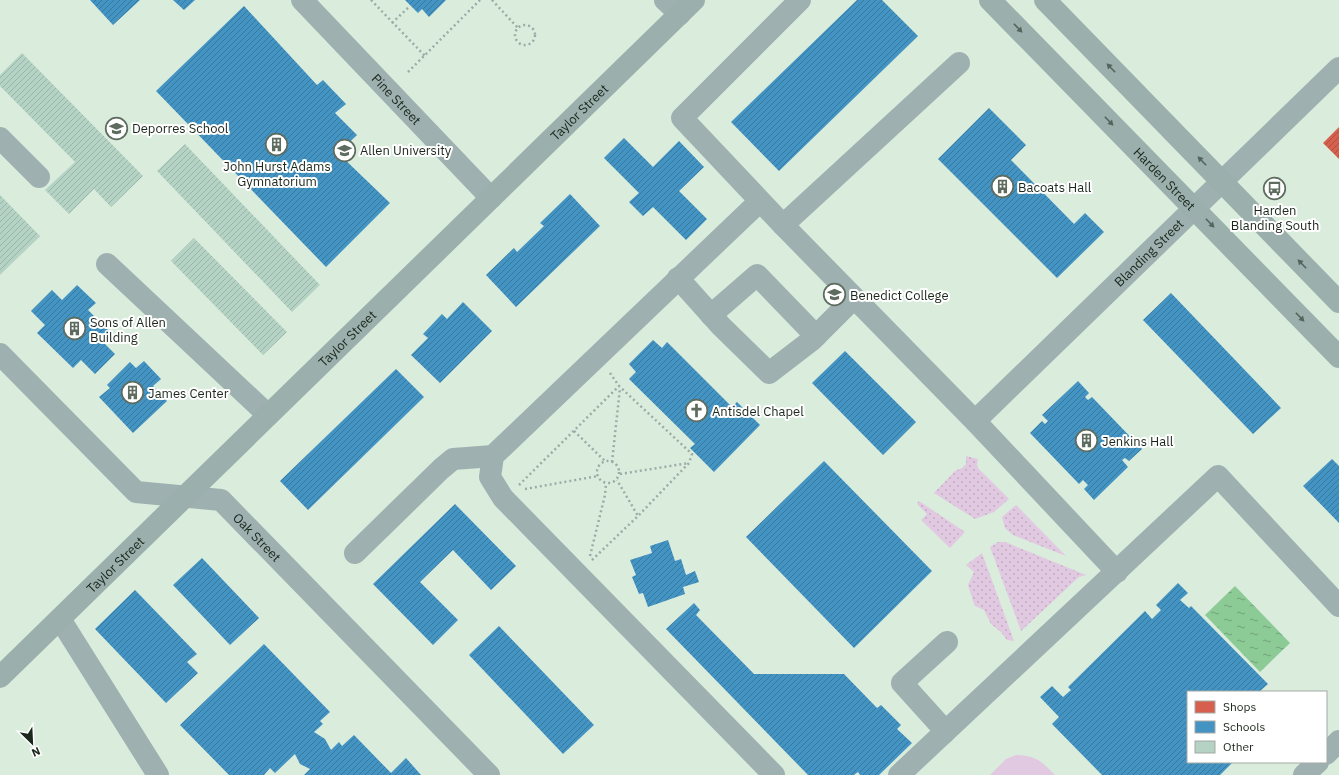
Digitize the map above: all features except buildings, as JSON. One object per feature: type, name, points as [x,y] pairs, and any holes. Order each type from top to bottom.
[{"type":"main road","name":"Harden Street","points":[[990,0],[1339,357]]},
{"type":"main road","points":[[1045,0],[1339,302]]},
{"type":"main road","name":"Taylor Street","points":[[0,677],[491,198],[680,4]]},
{"type":"street","name":"Pine Street","points":[[302,0],[491,198]]},
{"type":"street","points":[[800,0],[682,118],[783,225],[975,421],[1117,572]]},
{"type":"street","points":[[783,225],[959,63]]},
{"type":"street","name":"Blanding Street","points":[[975,421],[1339,68]]},
{"type":"street","points":[[0,138],[39,177]]},
{"type":"street","points":[[760,201],[493,456],[490,477],[503,498],[774,775]]},
{"type":"street","points":[[107,264],[268,415]]},
{"type":"street","points":[[711,315],[756,275],[816,336]]},
{"type":"street","points":[[678,278],[711,315],[769,373],[816,336],[854,298]]},
{"type":"street","name":"Oak Street","points":[[0,354],[136,492],[221,500],[489,775]]},
{"type":"street","points":[[355,554],[453,459],[493,456]]},
{"type":"street","points":[[899,775],[1218,476],[1339,606]]},
{"type":"street","points":[[60,619],[158,775]]},
{"type":"street","points":[[944,733],[938,724],[902,684],[947,642]]},
{"type":"street","points":[[1327,753],[1339,741]]},
{"type":"street","points":[[1304,775],[1317,763]]},
{"type":"path","points":[[371,0],[425,56]]},
{"type":"path","points":[[408,72],[480,0]]},
{"type":"path","points":[[492,0],[518,28]]},
{"type":"path","points":[[392,22],[410,6]]},
{"type":"path","points":[[527,25],[533,28],[536,37],[532,43],[529,45],[522,45],[517,41],[515,34],[518,28],[527,25]]},
{"type":"path","points":[[598,476],[517,489],[619,386],[620,388]]},
{"type":"path","points":[[612,462],[620,388]]},
{"type":"path","points":[[606,484],[605,495],[588,563],[638,516],[689,462],[692,454],[620,388]]},
{"type":"path","points":[[574,431],[605,461],[612,462],[618,466],[620,474],[617,480],[610,484],[606,484],[599,480],[597,473],[599,466],[605,461]]},
{"type":"path","points":[[620,474],[689,462]]},
{"type":"path","points":[[617,480],[638,516]]},
{"type":"shaded area","points":[[966,456],[978,459],[978,468],[1009,499],[994,512],[975,519],[934,493],[955,471],[962,468],[966,464]]},
{"type":"shaded area","points":[[919,501],[965,532],[950,548],[921,520],[927,514],[917,504]]},
{"type":"shaded area","points":[[1016,505],[1066,556],[1013,535],[1005,528],[1002,517]]},
{"type":"shaded area","points":[[998,542],[1005,542],[1086,575],[1079,577],[1021,631],[990,547]]},
{"type":"shaded area","points":[[982,553],[1014,641],[1007,640],[1001,632],[991,624],[984,610],[975,606],[974,604],[968,585],[974,572],[966,565]]},
{"type":"shaded area","points":[[1016,755],[1038,760],[1055,775],[990,775],[1006,759]]},
{"type":"water","points":[[1235,586],[1290,643],[1260,672],[1205,615]]},
{"type":"place","name":"Deporres School","points":[[117,128]]},
{"type":"place","name":"John Hurst Adams Gymnatorium","points":[[277,144]]},
{"type":"place","name":"Allen University","points":[[345,150]]},
{"type":"place","name":"Bacoats Hall","points":[[1002,187]]},
{"type":"place","name":"Harden Blanding South","points":[[1275,188]]},
{"type":"place","name":"Benedict College","points":[[835,295]]},
{"type":"place","name":"Sons of Allen Building","points":[[74,329]]},
{"type":"place","name":"James Center","points":[[132,393]]},
{"type":"place","name":"Antisdel Chapel","points":[[696,411]]},
{"type":"place","name":"Jenkins Hall","points":[[1086,441]]}]
